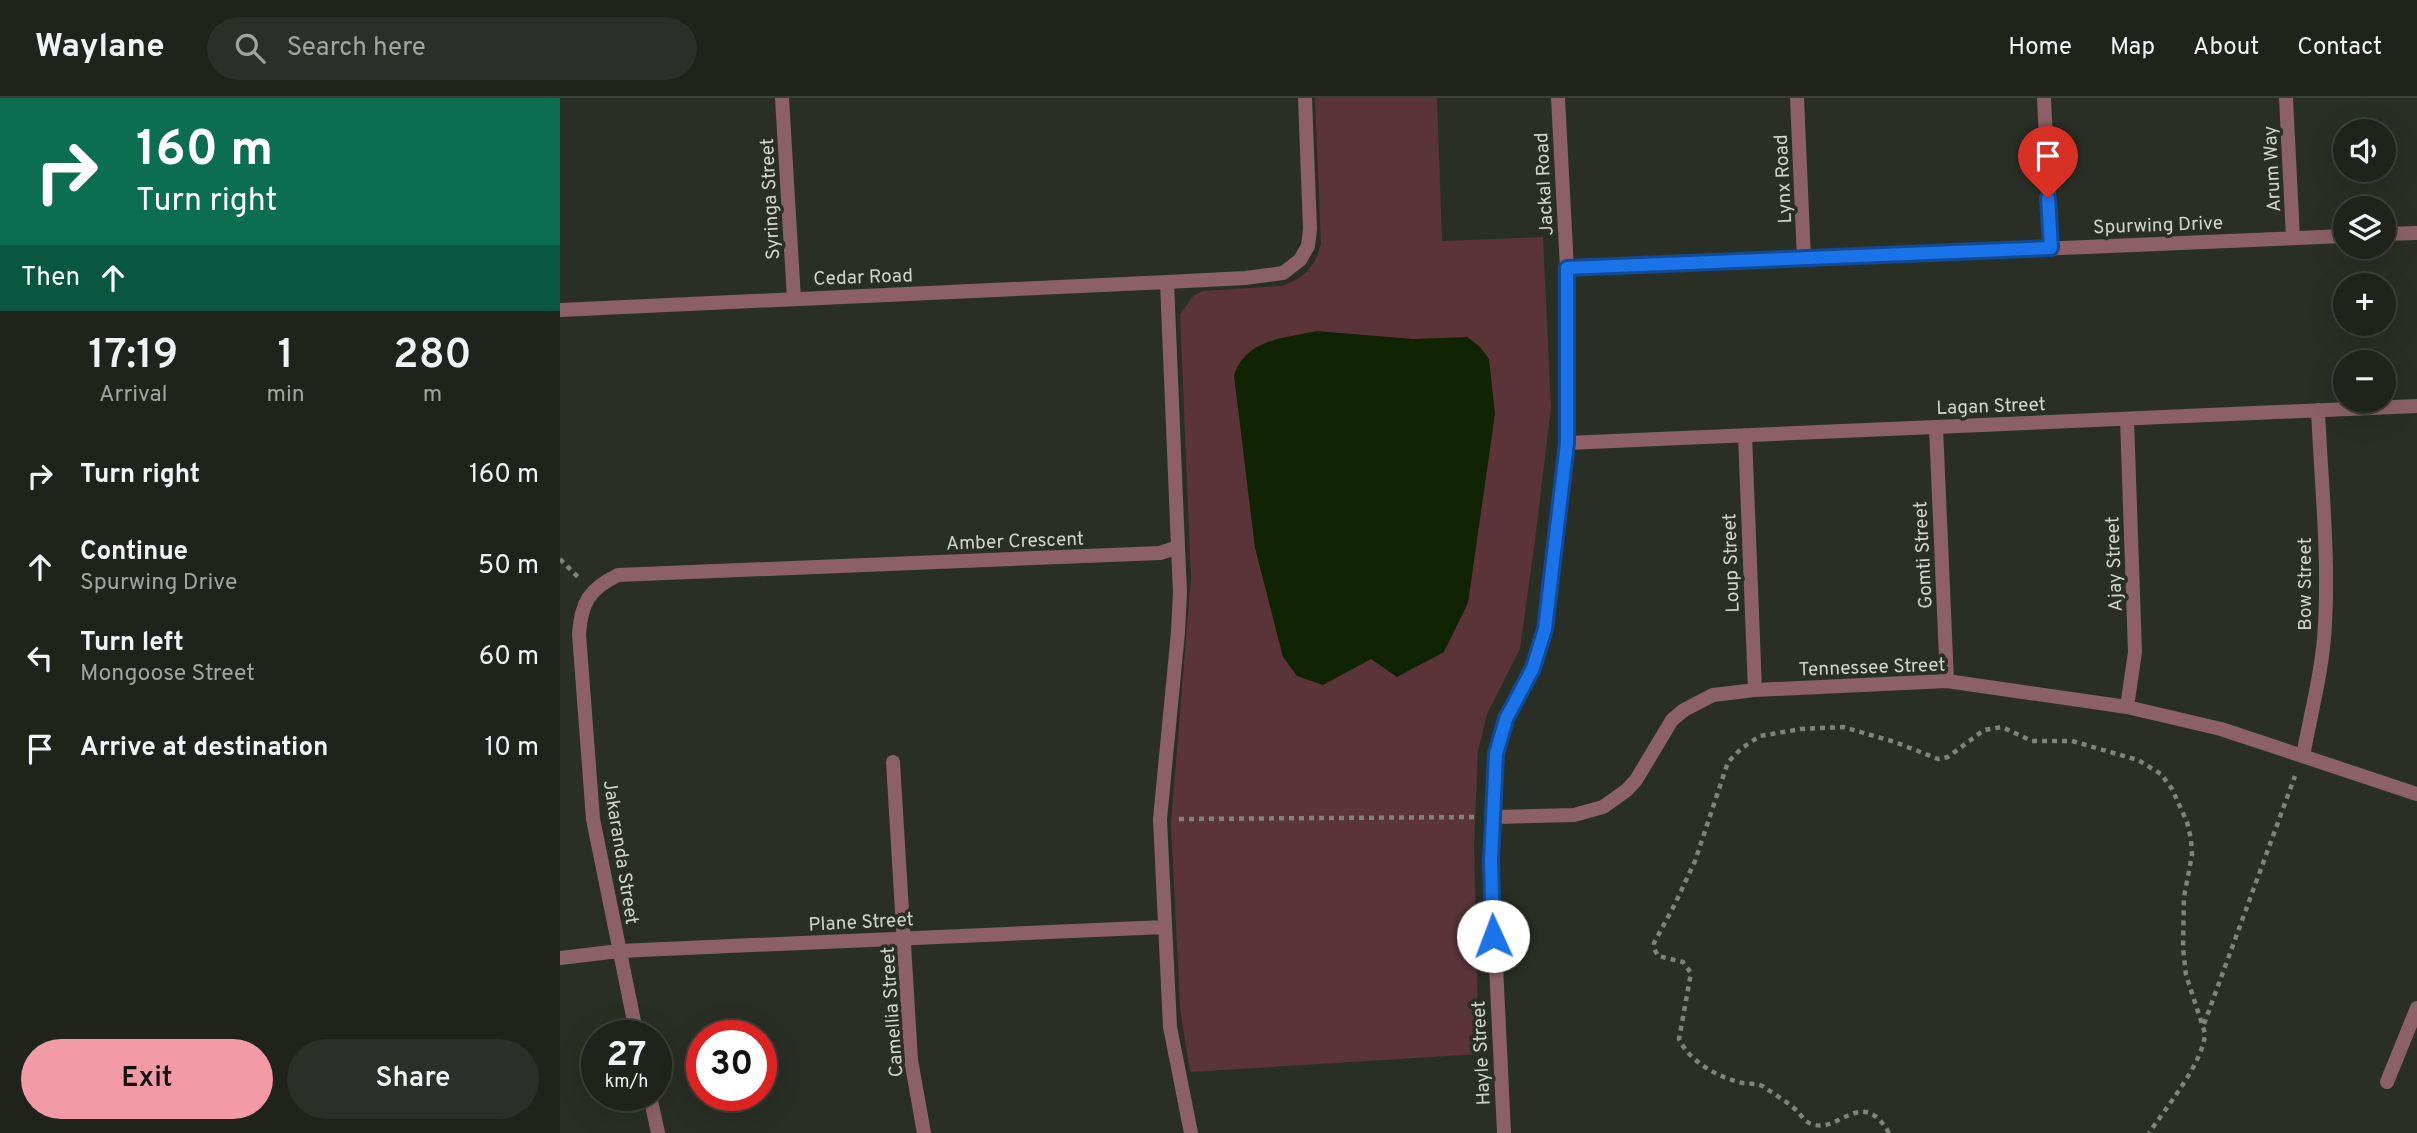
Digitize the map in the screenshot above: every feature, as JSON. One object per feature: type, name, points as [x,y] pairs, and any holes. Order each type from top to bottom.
[{"type":"street","name":"Syringa Street","points":[[782,98],[794,299]]},
{"type":"street","name":"Cedar Road","points":[[560,310],[1167,282],[1283,273],[1300,260],[1308,247],[1310,229],[1306,98]]},
{"type":"street","name":"Jackal Road","points":[[1558,98],[1567,268]]},
{"type":"street","name":"Lynx Road","points":[[1797,98],[1804,259]]},
{"type":"street","points":[[2044,98],[2051,248]]},
{"type":"street","name":"Arum Way","points":[[2286,98],[2293,238]]},
{"type":"street","points":[[2396,234],[2417,233]]},
{"type":"street","name":"Spurwing Drive","points":[[1567,268],[2333,236]]},
{"type":"street","name":"Hayle Street","points":[[1504,1133],[1491,860],[1496,754],[1500,736],[1514,702],[1533,668],[1545,629],[1567,443],[1567,268]]},
{"type":"street","points":[[1167,282],[1180,592],[1160,819],[1170,1027],[1191,1133]]},
{"type":"street","name":"Lagan Street","points":[[1567,443],[2417,406]]},
{"type":"street","name":"Bow Street","points":[[2302,756],[2320,667],[2325,625],[2326,579],[2318,410]]},
{"type":"street","name":"Ajay Street","points":[[2127,419],[2135,638],[2127,708]]},
{"type":"street","name":"Gomti Street","points":[[1936,427],[1947,681]]},
{"type":"street","name":"Loup Street","points":[[1745,435],[1755,690]]},
{"type":"street","name":"Amber Crescent","points":[[593,591],[603,582],[618,575],[1160,553],[1178,547]]},
{"type":"street","name":"Jakaranda Street","points":[[593,591],[580,615],[593,819],[634,1020]]},
{"type":"street","name":"Tennessee Street","points":[[1493,817],[1574,815],[1603,807],[1627,790],[1672,720],[1684,710],[1713,695],[1755,690],[1947,681],[2127,708],[2221,729],[2417,794]]},
{"type":"street","name":"Camellia Street","points":[[893,762],[911,1060],[924,1133]]},
{"type":"street","name":"Plane Street","points":[[560,958],[619,951],[1164,927]]},
{"type":"street","points":[[2387,1082],[2417,1008]]},
{"type":"street","points":[[653,1111],[658,1133]]},
{"type":"path","points":[[1889,1133],[1874,1115],[1862,1112],[1850,1113],[1827,1125],[1806,1122],[1796,1109],[1761,1085],[1718,1076],[1683,1048],[1679,1038],[1691,973],[1682,962],[1658,956],[1654,943],[1695,861],[1728,762],[1760,736],[1801,729],[1843,727],[1895,742],[1938,759],[1948,757],[1984,730],[2002,727],[2032,741],[2086,743],[2138,760],[2161,774],[2172,789],[2187,822],[2191,839],[2192,855],[2183,910],[2183,948],[2186,975],[2193,1001],[2204,1025],[2205,1041],[2192,1068],[2149,1133]]},
{"type":"path","points":[[2204,1025],[2302,756]]},
{"type":"path","points":[[1160,819],[1493,817]]},
{"type":"shaded area","points":[[1315,98],[1437,98],[1442,241],[1543,237],[1551,408],[1535,540],[1520,649],[1487,714],[1478,751],[1474,844],[1479,1054],[1190,1072],[1180,1007],[1171,823],[1191,578],[1180,314],[1193,296],[1203,291],[1281,286],[1296,280],[1312,266],[1321,244]]},
{"type":"shaded area","points":[[1317,331],[1413,339],[1467,337],[1479,346],[1489,359],[1495,414],[1468,603],[1444,652],[1397,677],[1371,659],[1323,685],[1297,676],[1283,657],[1255,548],[1234,376],[1239,364],[1257,347]]},
{"type":"route","points":[[1493,936],[1491,860],[1496,754],[1506,719],[1533,668],[1545,629],[1567,443],[1567,268],[2051,248],[2048,198]]}]
